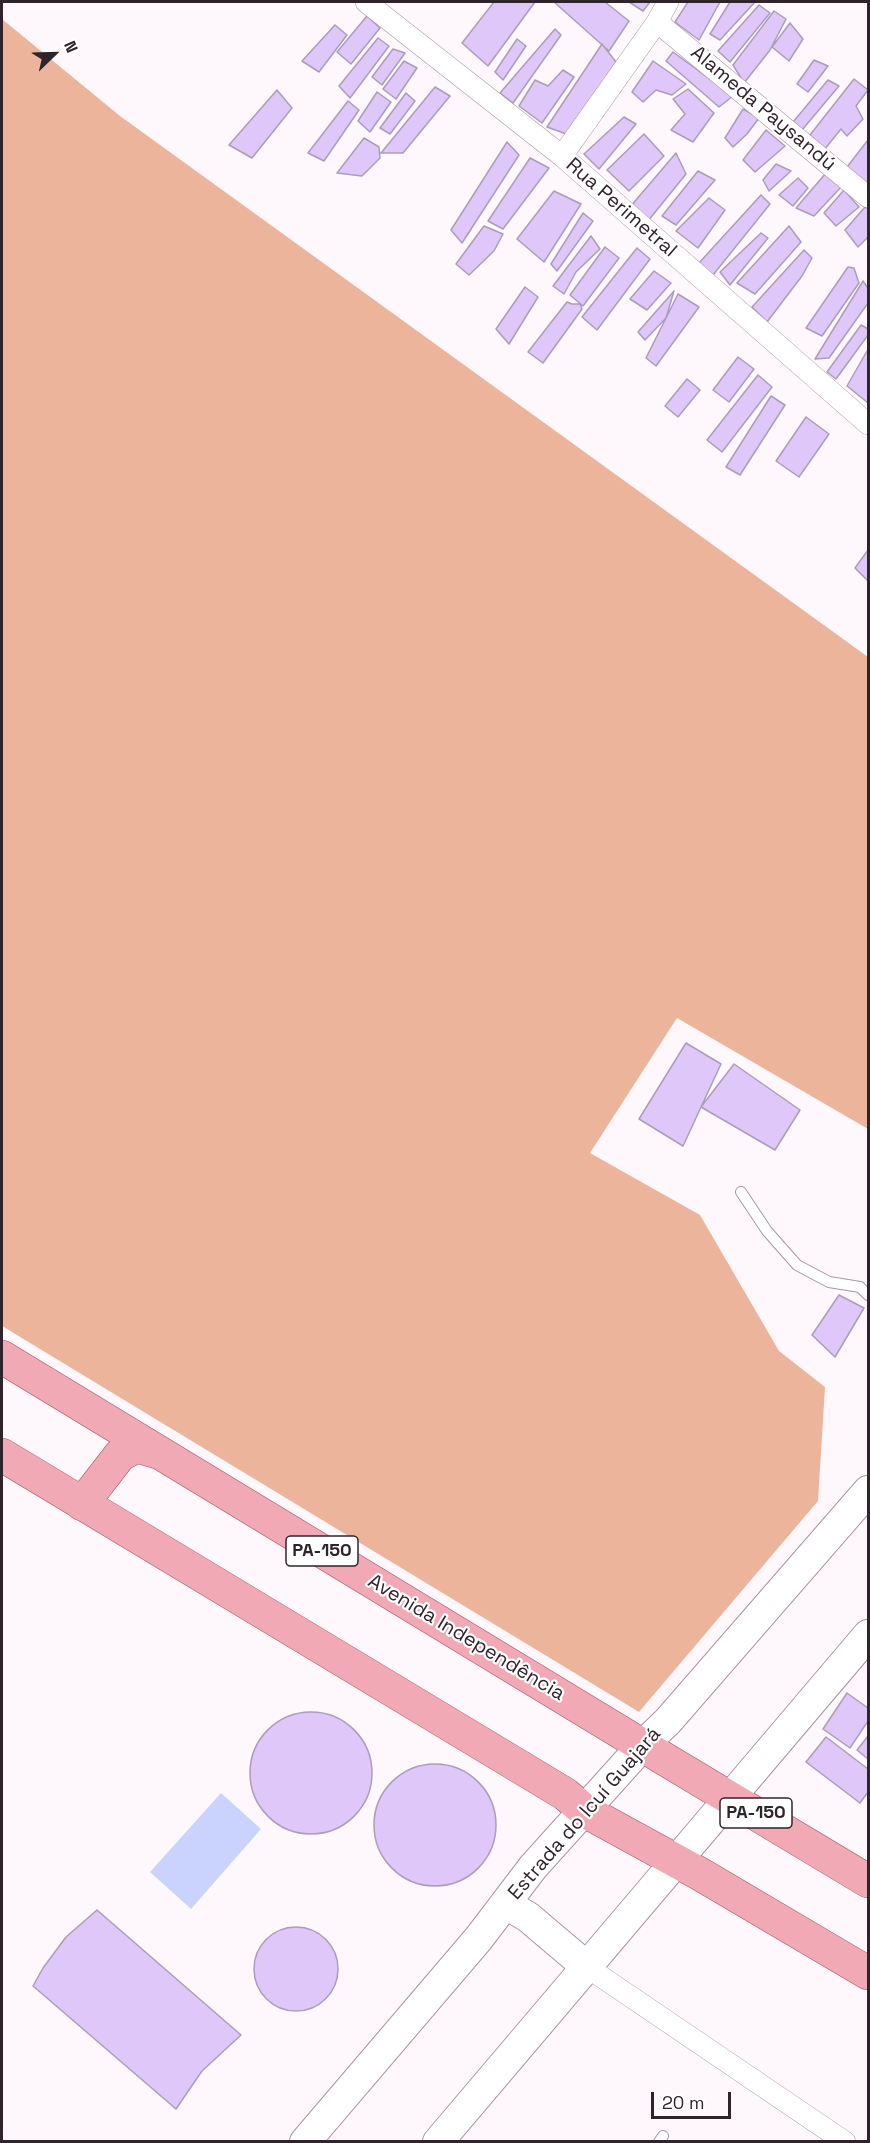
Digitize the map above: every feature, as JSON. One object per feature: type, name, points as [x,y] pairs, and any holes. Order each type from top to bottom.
[{"type":"main road","name":"Avenida Independência","points":[[2,1357],[868,1881]]},
{"type":"main road","points":[[82,1504],[120,1455],[137,1446],[160,1453]]},
{"type":"main road","points":[[2,1455],[558,1790],[585,1811],[676,1861],[868,1973]]},
{"type":"main road","name":"Estrada do Icuí Guajará","points":[[305,2142],[506,1904],[533,1867],[642,1746],[668,1721],[868,1491]]},
{"type":"main road","points":[[438,2142],[868,1635]]},
{"type":"main road","points":[[506,1904],[528,1917],[587,1966]]},
{"type":"street","name":"Rua Perimetral","points":[[367,2],[562,156],[868,424]]},
{"type":"street","points":[[562,156],[657,22],[668,2]]},
{"type":"street","name":"Alameda Paysandú","points":[[657,22],[868,197]]},
{"type":"street","points":[[587,1966],[845,2142]]},
{"type":"lane","points":[[741,1192],[767,1231],[796,1265],[829,1282],[860,1287],[868,1295]]},
{"type":"shaded area","points":[[2,19],[120,116],[868,657],[868,1129],[677,1018],[590,1153],[700,1215],[779,1351],[825,1387],[818,1501],[639,1712],[2,1326]]},
{"type":"water","points":[[221,1793],[261,1829],[191,1909],[150,1872]]},
{"type":"building","points":[[494,2],[535,2],[488,66],[462,43]]},
{"type":"building","points":[[554,2],[605,2],[629,21],[609,51]]},
{"type":"building","points":[[629,2],[650,2],[643,11]]},
{"type":"building","points":[[688,2],[720,2],[699,40],[675,22]]},
{"type":"building","points":[[730,2],[755,2],[720,40],[710,34]]},
{"type":"building","points":[[759,5],[770,13],[730,62],[718,51]]},
{"type":"building","points":[[774,11],[786,19],[770,50],[744,83],[733,65]]},
{"type":"building","points":[[367,16],[380,28],[351,64],[337,52]]},
{"type":"building","points":[[790,23],[803,39],[789,61],[772,47]]},
{"type":"building","points":[[335,25],[347,35],[319,72],[302,61]]},
{"type":"building","points":[[555,29],[561,35],[513,103],[500,93]]},
{"type":"building","points":[[378,38],[389,46],[350,98],[339,86]]},
{"type":"building","points":[[517,39],[526,46],[503,80],[495,72]]},
{"type":"building","points":[[602,44],[616,62],[569,135],[547,127]]},
{"type":"building","points":[[393,49],[405,53],[382,85],[372,77]]},
{"type":"building","points":[[673,52],[733,96],[719,107],[666,61]]},
{"type":"building","points":[[814,60],[828,66],[808,92],[797,84]]},
{"type":"building","points":[[404,61],[417,68],[396,99],[383,89]]},
{"type":"building","points":[[653,61],[686,84],[672,95],[656,90],[643,102],[632,92]]},
{"type":"building","points":[[563,70],[574,77],[542,123],[519,106],[535,80],[548,86]]},
{"type":"building","points":[[854,79],[868,90],[856,106],[863,119],[847,136],[841,129],[824,150],[810,135]]},
{"type":"building","points":[[828,80],[839,86],[802,130],[793,122]]},
{"type":"building","points":[[435,87],[450,96],[403,153],[381,153]]},
{"type":"building","points":[[688,89],[714,113],[693,142],[671,130],[685,114],[673,99]]},
{"type":"building","points":[[277,90],[292,108],[252,158],[229,145]]},
{"type":"building","points":[[377,92],[391,102],[370,132],[358,121]]},
{"type":"building","points":[[406,93],[415,101],[390,134],[380,128]]},
{"type":"building","points":[[348,101],[359,110],[324,161],[308,153]]},
{"type":"building","points":[[743,109],[759,118],[733,147],[725,138]]},
{"type":"building","points":[[624,117],[636,124],[599,169],[584,154]]},
{"type":"building","points":[[766,130],[785,146],[755,172],[743,160]]},
{"type":"building","points":[[644,134],[664,156],[629,191],[607,170]]},
{"type":"building","points":[[364,138],[379,147],[380,158],[362,176],[337,173]]},
{"type":"building","points":[[868,140],[868,184],[847,167]]},
{"type":"building","points":[[507,142],[519,155],[462,243],[451,230]]},
{"type":"building","points":[[676,153],[686,174],[648,221],[630,207]]},
{"type":"building","points":[[530,158],[549,168],[503,229],[488,221]]},
{"type":"building","points":[[776,164],[791,171],[769,191],[763,180]]},
{"type":"building","points":[[698,171],[715,180],[676,225],[662,216]]},
{"type":"building","points":[[826,173],[842,186],[814,216],[796,208]]},
{"type":"building","points":[[798,178],[808,188],[793,206],[779,195]]},
{"type":"building","points":[[844,190],[859,207],[836,226],[824,213]]},
{"type":"building","points":[[554,191],[581,204],[544,262],[517,239]]},
{"type":"building","points":[[761,195],[770,204],[713,275],[699,263]]},
{"type":"building","points":[[709,198],[725,210],[698,248],[676,231]]},
{"type":"building","points":[[865,207],[868,209],[868,237],[858,247],[845,230]]},
{"type":"building","points":[[583,213],[593,221],[557,271],[551,264]]},
{"type":"building","points":[[484,226],[503,234],[494,251],[469,275],[456,264]]},
{"type":"building","points":[[789,226],[801,242],[755,294],[737,283]]},
{"type":"building","points":[[761,233],[768,238],[730,285],[720,272]]},
{"type":"building","points":[[591,236],[600,249],[576,272],[564,294],[553,286]]},
{"type":"building","points":[[605,247],[619,258],[583,306],[570,295]]},
{"type":"building","points":[[637,248],[650,259],[597,330],[582,317]]},
{"type":"building","points":[[804,250],[812,258],[802,276],[767,322],[752,307]]},
{"type":"building","points":[[848,267],[854,268],[859,283],[822,336],[806,328]]},
{"type":"building","points":[[654,271],[671,283],[647,310],[630,299]]},
{"type":"building","points":[[863,281],[868,288],[868,303],[829,358],[815,359]]},
{"type":"building","points":[[525,287],[538,297],[509,344],[496,329]]},
{"type":"building","points":[[674,291],[666,318],[645,340],[638,332]]},
{"type":"building","points":[[678,294],[699,307],[656,366],[646,358]]},
{"type":"building","points":[[567,302],[580,304],[582,309],[543,363],[528,352]]},
{"type":"building","points":[[861,325],[868,329],[868,335],[836,379],[827,372]]},
{"type":"building","points":[[868,352],[868,403],[847,386]]},
{"type":"building","points":[[738,357],[754,369],[729,402],[713,390]]},
{"type":"building","points":[[758,375],[772,387],[722,452],[707,440]]},
{"type":"building","points":[[687,379],[700,390],[678,417],[665,406]]},
{"type":"building","points":[[771,396],[785,405],[740,475],[726,467]]},
{"type":"building","points":[[806,417],[829,434],[799,477],[776,461]]},
{"type":"building","points":[[868,550],[868,581],[855,568]]},
{"type":"building","points":[[686,1043],[721,1064],[683,1146],[639,1119]]},
{"type":"building","points":[[734,1064],[800,1110],[775,1150],[701,1107]]},
{"type":"building","points":[[839,1295],[864,1308],[835,1357],[812,1335]]},
{"type":"building","points":[[847,1693],[868,1708],[868,1721],[850,1748],[823,1729]]},
{"type":"building","points":[[311,1712],[334,1716],[354,1730],[368,1750],[372,1773],[368,1796],[354,1816],[334,1830],[311,1834],[288,1830],[268,1816],[254,1796],[250,1773],[254,1750],[268,1730],[288,1716]]},
{"type":"building","points":[[868,1736],[868,1759],[857,1750]]},
{"type":"building","points":[[826,1737],[868,1769],[868,1792],[860,1803],[806,1762]]},
{"type":"building","points":[[435,1764],[458,1768],[478,1782],[492,1802],[496,1825],[492,1848],[478,1868],[458,1882],[435,1886],[412,1882],[392,1868],[378,1848],[374,1825],[378,1802],[392,1782],[412,1768]]},
{"type":"building","points":[[97,1910],[241,2035],[202,2071],[176,2109],[33,1986],[66,1937]]},
{"type":"building","points":[[288,1927],[304,1927],[320,1934],[331,1945],[338,1961],[335,1985],[326,1999],[304,2011],[288,2011],[272,2004],[261,1993],[254,1977],[254,1961],[261,1945],[272,1934]]}]
